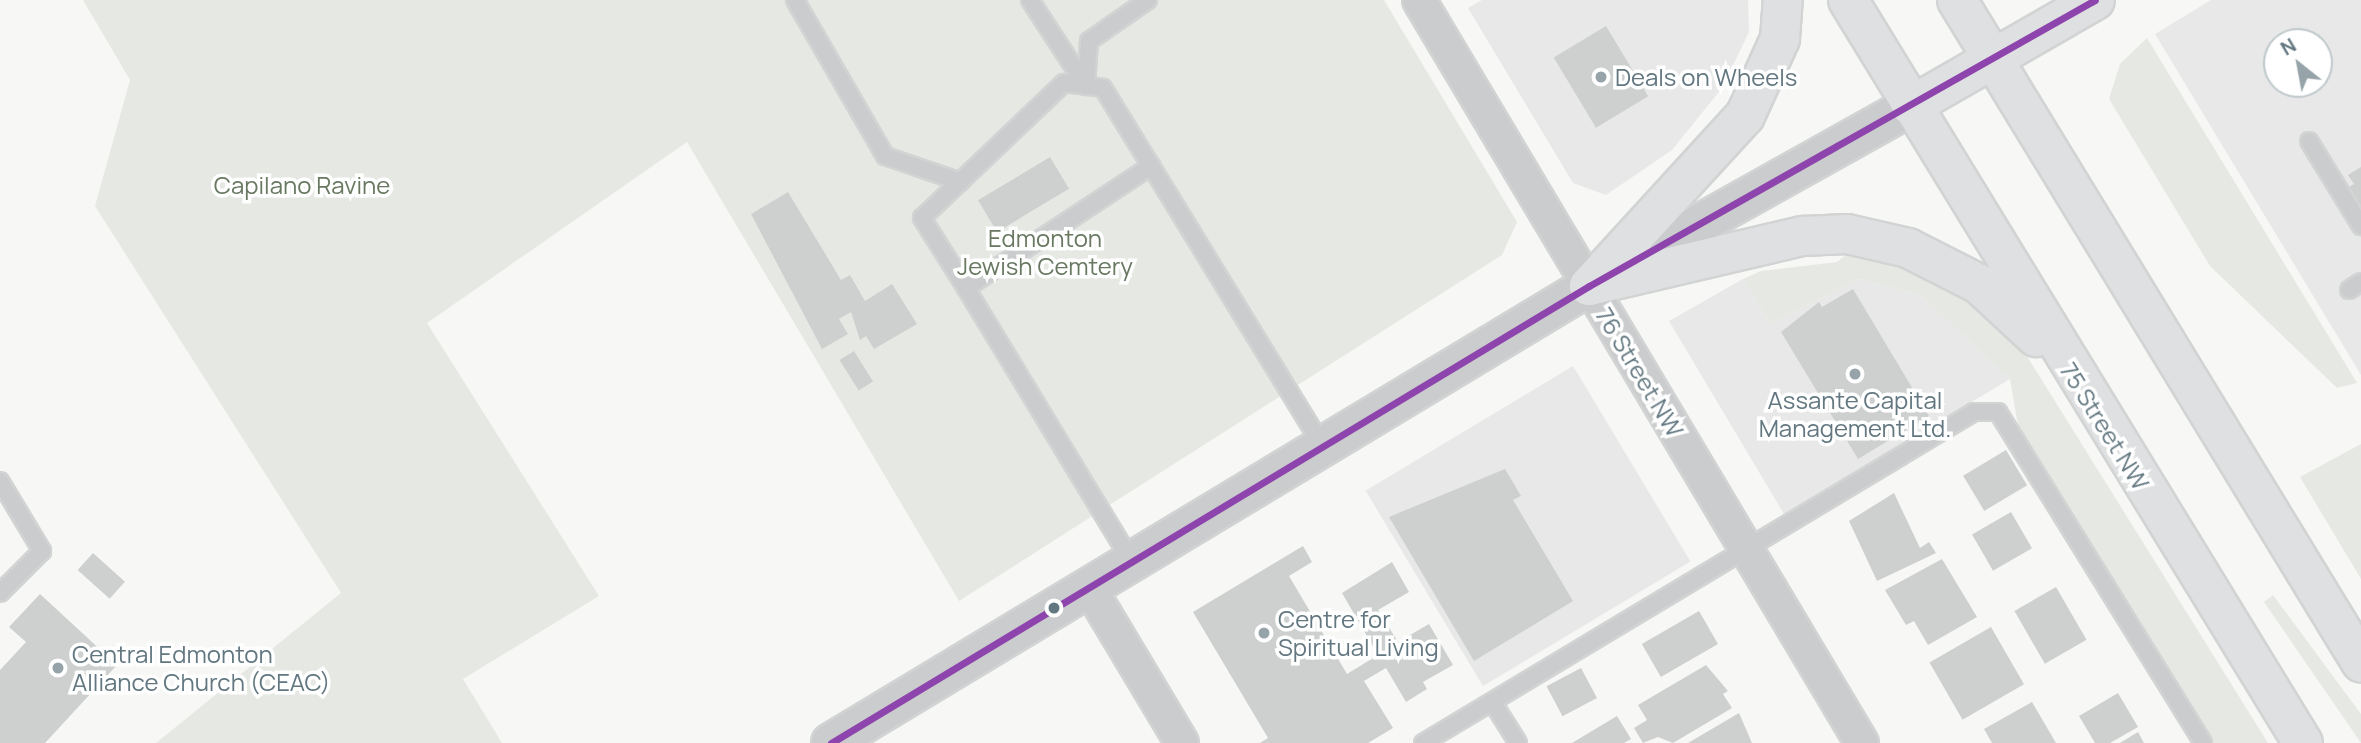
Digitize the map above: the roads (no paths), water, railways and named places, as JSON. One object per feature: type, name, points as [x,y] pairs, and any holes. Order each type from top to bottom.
[{"type":"main road","points":[[1589,286],[1691,182],[1745,116],[1780,39],[1783,0]]},
{"type":"main road","name":"75 Street NW","points":[[1848,0],[2068,366],[2303,743]]},
{"type":"main road","points":[[1956,0],[2361,662]]},
{"type":"main road","points":[[1911,106],[2095,0]]},
{"type":"main road","points":[[1589,286],[1803,236],[1847,234],[1908,248],[1979,284],[2068,366]]},
{"type":"street","name":"76 Street NW","points":[[1427,3],[1589,286],[1862,743]]},
{"type":"street","points":[[831,743],[1589,286],[1911,106]]},
{"type":"street","points":[[1090,589],[1182,743]]},
{"type":"lane","points":[[794,0],[885,156],[961,182]]},
{"type":"lane","points":[[1030,0],[1086,86]]},
{"type":"lane","points":[[1086,86],[1089,41],[1148,0]]},
{"type":"lane","points":[[1132,562],[922,218],[1064,83],[1103,89],[1323,447]]},
{"type":"lane","points":[[2309,141],[2361,226]]},
{"type":"lane","points":[[966,288],[1152,166]]},
{"type":"lane","points":[[1423,743],[1974,412],[1998,411],[2203,743]]},
{"type":"lane","points":[[0,481],[42,551],[0,593]]},
{"type":"lane","points":[[1493,703],[1518,743]]},
{"type":"place","name":"Deals on Wheels","points":[[1601,77]]},
{"type":"place","name":"Assante Capital Management Ltd.","points":[[1855,374]]},
{"type":"place","name":"Centre for Spiritual Living","points":[[1264,633]]},
{"type":"place","name":"Central Edmonton Alliance Church (CEAC)","points":[[58,668]]},
{"type":"park label","name":"Capilano Ravine","points":[[302,185]]},
{"type":"park label","name":"Edmonton Jewish Cemtery","points":[[1045,252]]}]
